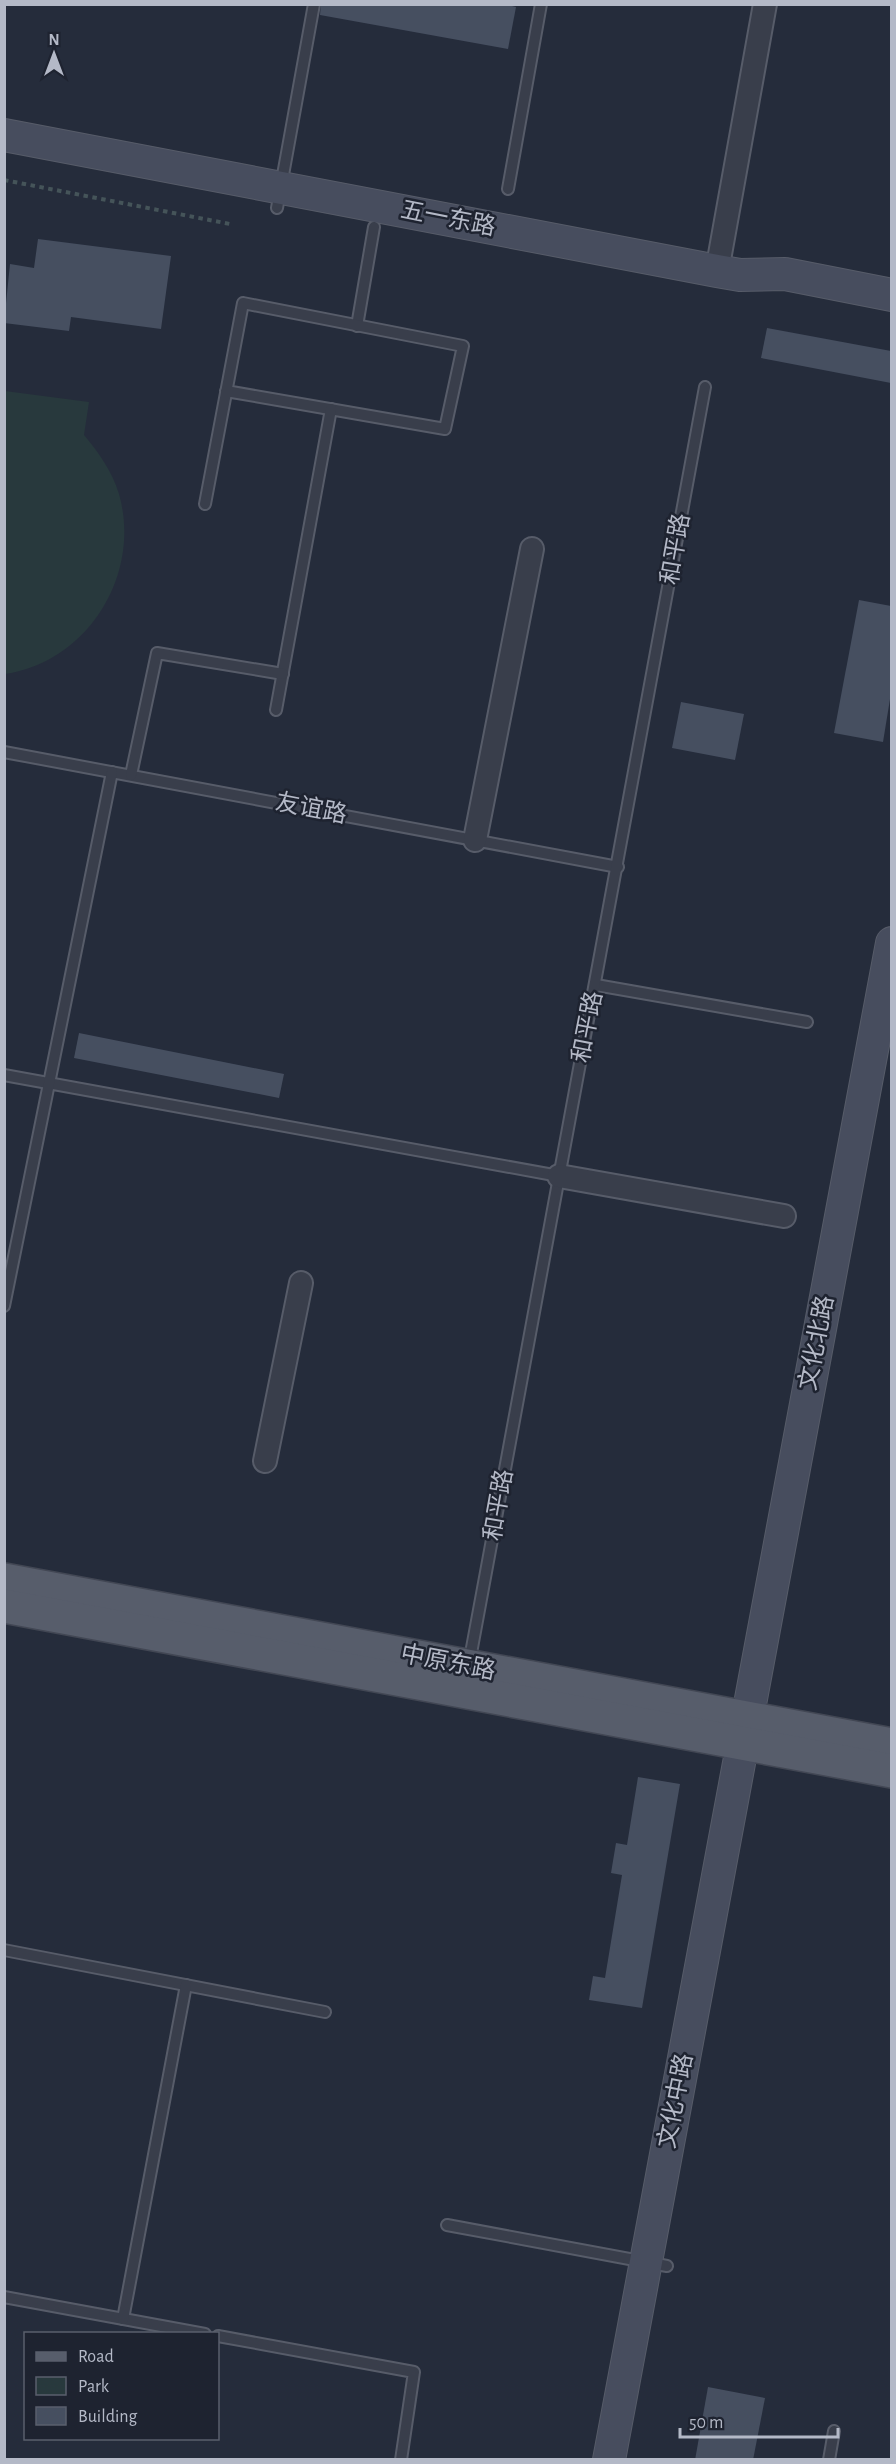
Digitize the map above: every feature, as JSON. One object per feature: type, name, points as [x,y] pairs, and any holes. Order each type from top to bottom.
[{"type":"main road","name":"中原东路","points":[[4,1580],[469,1667],[756,1733],[891,1771]]},
{"type":"main road","name":"中原东路","points":[[4,1606],[756,1733],[891,1745]]},
{"type":"street","points":[[717,271],[765,4]]},
{"type":"street","name":"五一东路","points":[[4,135],[279,198],[374,226],[722,292],[780,295],[891,317]]},
{"type":"street","name":"五一东路","points":[[4,157],[279,198],[740,275],[785,274],[891,296]]},
{"type":"street","points":[[475,840],[532,549]]},
{"type":"street","name":"文化北路","points":[[756,1733],[891,944]]},
{"type":"street","name":"文化北路","points":[[756,1733],[891,1061]]},
{"type":"street","points":[[559,1176],[784,1216]]},
{"type":"street","points":[[265,1461],[301,1283]]},
{"type":"street","name":"文化中路","points":[[631,2460],[657,2264],[756,1733]]},
{"type":"street","name":"文化中路","points":[[609,2460],[657,2264]]},
{"type":"lane","points":[[279,198],[314,4]]},
{"type":"lane","points":[[508,189],[541,4]]},
{"type":"lane","points":[[357,326],[374,226]]},
{"type":"lane","points":[[205,504],[226,391],[243,303],[464,346],[445,429],[226,391]]},
{"type":"lane","name":"和平路","points":[[469,1667],[705,387]]},
{"type":"lane","points":[[276,710],[331,409]]},
{"type":"lane","points":[[131,775],[157,652],[283,674]]},
{"type":"lane","name":"友谊路","points":[[4,752],[618,867]]},
{"type":"lane","points":[[4,1306],[112,772]]},
{"type":"lane","points":[[596,985],[807,1022]]},
{"type":"lane","points":[[4,1075],[559,1176]]},
{"type":"lane","points":[[4,1950],[325,2012]]},
{"type":"lane","points":[[123,2319],[186,1985]]},
{"type":"lane","points":[[447,2225],[657,2264]]},
{"type":"lane","points":[[4,2297],[194,2332]]},
{"type":"lane","points":[[219,2336],[414,2372],[401,2460]]},
{"type":"lane","points":[[830,2460],[834,2431]]},
{"type":"path","points":[[4,180],[230,224]]},
{"type":"green space","points":[[5,391],[89,402],[84,435],[113,478],[119,494],[124,524],[123,554],[115,583],[102,610],[84,633],[61,652],[35,666],[5,674]]},
{"type":"building","points":[[321,4],[504,4],[516,7],[508,49],[320,15]]},
{"type":"building","points":[[38,239],[171,256],[161,329],[71,317],[69,331],[4,323],[10,264],[34,268]]},
{"type":"building","points":[[767,328],[891,351],[891,383],[761,358]]},
{"type":"building","points":[[859,600],[891,606],[891,693],[883,742],[834,733]]},
{"type":"building","points":[[681,702],[744,714],[735,760],[672,748]]},
{"type":"building","points":[[79,1033],[284,1074],[279,1098],[74,1058]]},
{"type":"building","points":[[638,1777],[680,1784],[642,2008],[589,2000],[593,1976],[605,1978],[622,1875],[611,1873],[616,1843],[627,1845]]},
{"type":"building","points":[[708,2387],[765,2398],[753,2460],[695,2460]]}]
